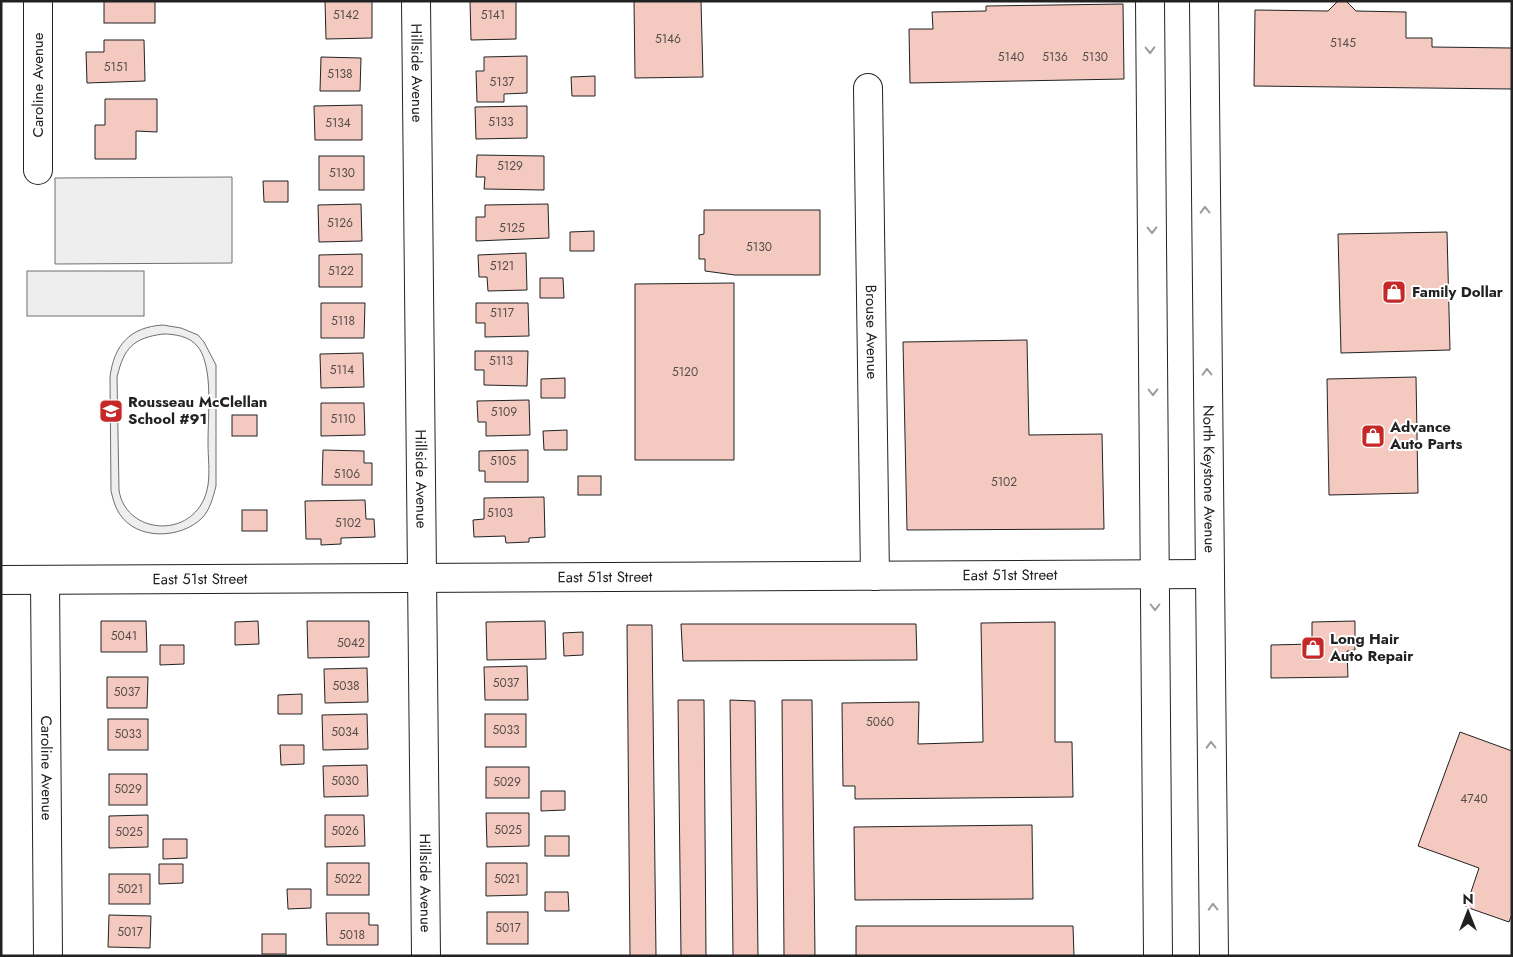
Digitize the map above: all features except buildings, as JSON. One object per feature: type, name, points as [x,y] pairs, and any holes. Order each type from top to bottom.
[{"type":"street","name":"Caroline Avenue","points":[[38,1],[38,170]]},
{"type":"street","name":"Hillside Avenue","points":[[416,1],[426,956]]},
{"type":"street","points":[[1150,1],[1158,956]]},
{"type":"street","name":"North Keystone Avenue","points":[[1204,1],[1214,956]]},
{"type":"street","name":"Brouse Avenue","points":[[868,88],[875,576]]},
{"type":"street","name":"East 51st Street","points":[[1,580],[1209,574]]},
{"type":"street","name":"Caroline Avenue","points":[[45,580],[48,956]]},
{"type":"shaded area","points":[[232,177],[232,263],[55,264],[55,178]]},
{"type":"shaded area","points":[[27,271],[144,271],[144,316],[27,316]]},
{"type":"shaded area","points":[[163,325],[181,328],[198,335],[204,342],[216,365],[216,486],[212,499],[205,515],[193,525],[183,530],[159,534],[136,529],[127,522],[118,511],[111,491],[110,377],[112,366],[115,356],[126,340],[141,329]],"holes":[[[163,334],[182,336],[195,343],[205,362],[209,395],[209,480],[207,490],[202,503],[193,514],[181,522],[169,526],[143,522],[123,504],[119,490],[117,377],[123,359],[131,346],[144,338]]]},
{"type":"place","name":"Family Dollar","points":[[1394,292]]},
{"type":"place","name":"Rousseau McClellan School #91","points":[[111,411]]},
{"type":"place","name":"Advance Auto Parts","points":[[1373,436]]},
{"type":"place","name":"Long Hair Auto Repair","points":[[1313,648]]}]
